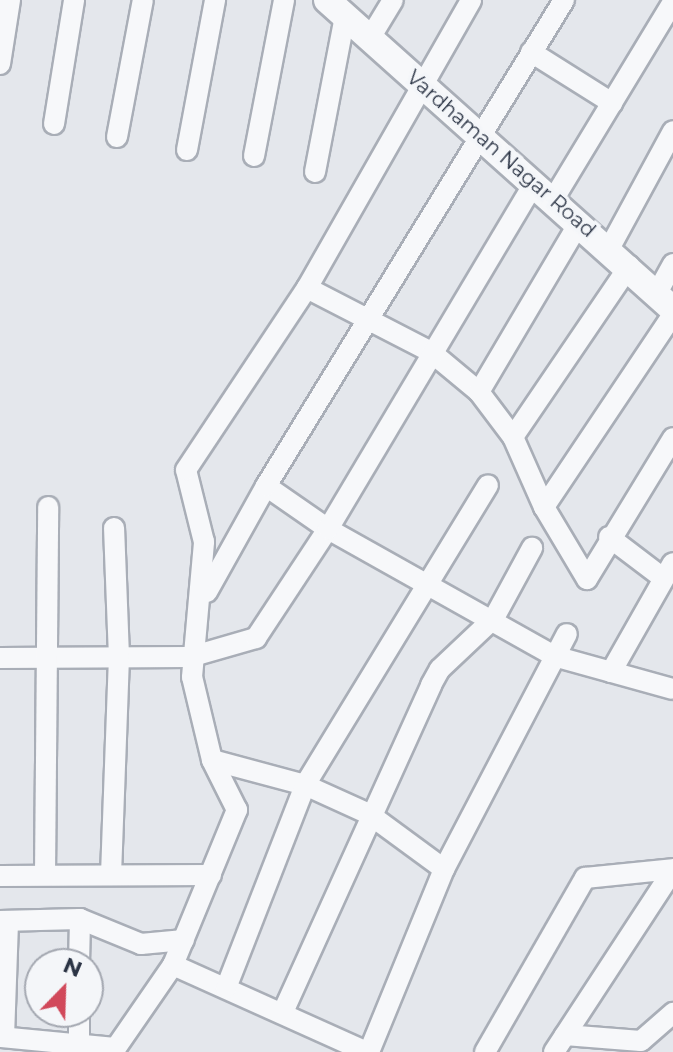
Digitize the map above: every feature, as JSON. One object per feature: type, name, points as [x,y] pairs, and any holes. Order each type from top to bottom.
[{"type":"street","points":[[0,64],[10,0]]},
{"type":"street","points":[[54,124],[74,0]]},
{"type":"street","points":[[117,137],[143,0]]},
{"type":"street","points":[[187,150],[215,0]]},
{"type":"street","points":[[254,156],[284,0]]},
{"type":"street","points":[[370,38],[393,0]]},
{"type":"street","points":[[184,940],[141,944],[80,919],[4,921],[2,1037],[31,1046],[79,1045],[114,1050],[173,965],[184,940],[211,875],[237,810],[212,760],[190,657],[202,603],[204,542],[186,470],[307,288],[471,0]]},
{"type":"street","points":[[202,603],[266,486],[371,320],[479,135],[564,0]]},
{"type":"street","points":[[0,658],[190,657],[256,638],[328,529],[431,352],[544,192],[612,103],[673,2]]},
{"type":"street","points":[[315,172],[336,8]]},
{"type":"street","name":"Vardhaman Nagar Road","points":[[336,8],[629,266],[668,305]]},
{"type":"street","points":[[531,52],[612,103]]},
{"type":"street","points":[[609,249],[673,131]]},
{"type":"street","points":[[479,392],[579,223]]},
{"type":"street","points":[[544,507],[668,305],[673,264]]},
{"type":"street","points":[[513,437],[629,266]]},
{"type":"street","points":[[307,288],[431,352],[479,392],[513,437],[544,507],[587,579],[609,537],[673,438]]},
{"type":"street","points":[[226,988],[305,785],[488,485]]},
{"type":"street","points":[[266,486],[328,529],[494,618],[554,656],[673,689]]},
{"type":"street","points":[[45,875],[48,507]]},
{"type":"street","points":[[111,875],[119,657],[114,528]]},
{"type":"street","points":[[609,537],[668,570],[611,672]]},
{"type":"street","points":[[283,1012],[369,814],[440,669],[494,618],[532,548]]},
{"type":"street","points":[[173,965],[368,1052],[444,869],[567,634]]},
{"type":"street","points":[[212,760],[305,785],[369,814],[444,869]]},
{"type":"street","points":[[559,1044],[673,869]]},
{"type":"street","points":[[485,1052],[585,878],[673,869]]},
{"type":"street","points":[[0,876],[211,875]]},
{"type":"street","points":[[79,948],[80,919]]},
{"type":"street","points":[[559,1044],[641,1041],[673,1013]]},
{"type":"street","points":[[79,1028],[79,1045]]}]
